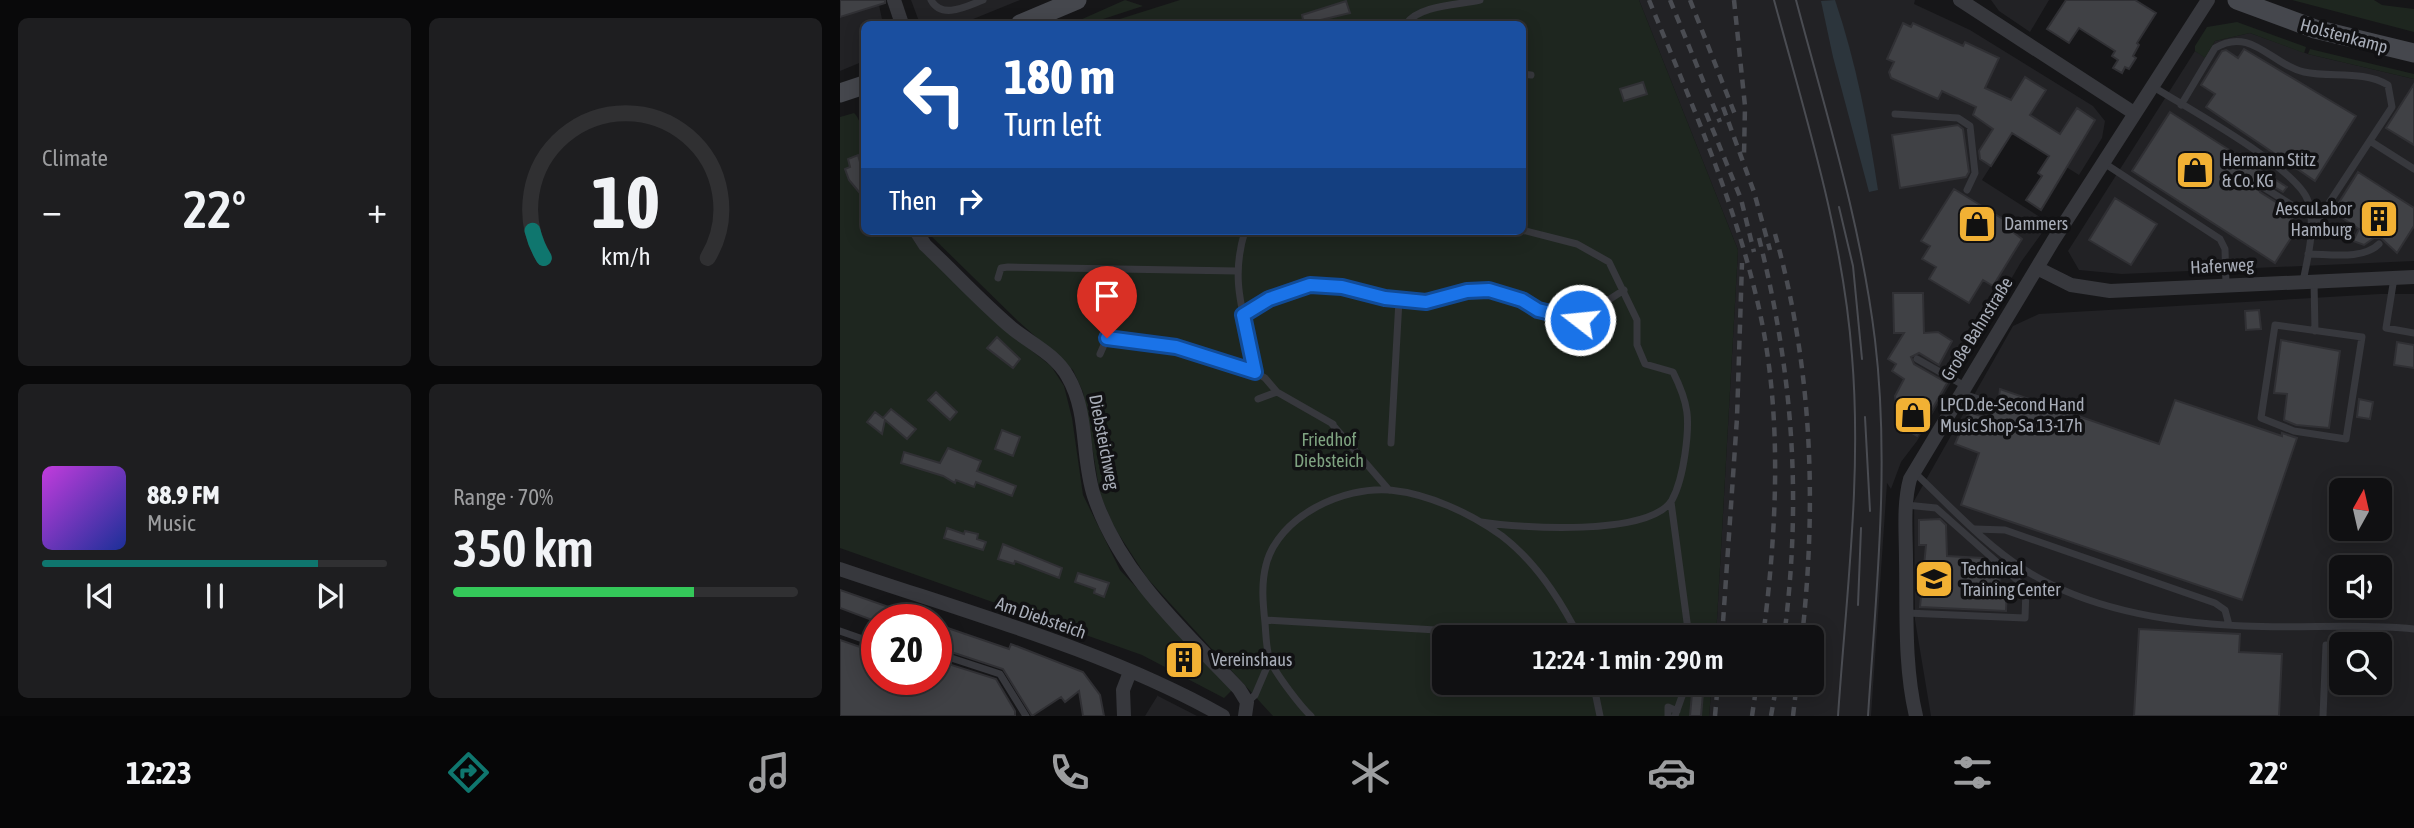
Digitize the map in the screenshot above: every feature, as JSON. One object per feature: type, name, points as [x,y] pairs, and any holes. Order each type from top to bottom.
[{"type":"main road","points":[[1027,21],[1077,0]]},
{"type":"main road","name":"Holstenkamp","points":[[2237,0],[2315,29],[2414,53]]},
{"type":"main road","points":[[840,93],[861,90]]},
{"type":"street","points":[[894,0],[901,21]]},
{"type":"street","points":[[1960,0],[2134,113]]},
{"type":"street","name":"Große Bahnstraße","points":[[1916,716],[1910,691],[1906,613],[1906,505],[1914,472],[2037,268],[2208,0]]},
{"type":"street","name":"Diebsteichweg","points":[[919,235],[925,245],[1012,328],[1057,362],[1068,376],[1080,409],[1093,493],[1107,530],[1141,583],[1246,709]]},
{"type":"street","name":"Haferweg","points":[[2037,268],[2059,281],[2096,290],[2414,277]]},
{"type":"street","name":"Am Diebsteich","points":[[840,569],[1130,671],[1180,691],[1223,716]]},
{"type":"street","points":[[1124,716],[1123,690],[1130,671]]},
{"type":"lane","points":[[931,0],[938,9],[947,11],[983,0]]},
{"type":"lane","points":[[1408,21],[1425,12],[1480,0]]},
{"type":"lane","points":[[2181,105],[2215,48],[2247,41],[2300,71],[2376,78],[2388,85],[2392,107],[2310,232]]},
{"type":"lane","points":[[2152,86],[2279,168],[2301,188],[2310,211],[2309,281],[2315,331]]},
{"type":"lane","points":[[1895,114],[1958,118],[1970,126],[1975,173],[1967,190]]},
{"type":"lane","points":[[2370,141],[2414,169]]},
{"type":"lane","points":[[2103,163],[2220,239],[2225,249],[2226,285]]},
{"type":"lane","points":[[2263,187],[2298,209],[2310,211]]},
{"type":"lane","points":[[1526,231],[1594,251],[1609,262],[1637,320],[1634,346],[1645,364],[1673,372],[1690,418],[1684,465],[1671,502],[1687,625]]},
{"type":"lane","points":[[1244,235],[1237,271],[1238,297],[1255,372]]},
{"type":"lane","points":[[2308,254],[2360,254],[2370,252],[2379,244]]},
{"type":"lane","points":[[998,278],[1001,268],[1008,267],[1237,271]]},
{"type":"lane","points":[[2394,278],[2386,328],[2414,333]]},
{"type":"lane","points":[[1243,315],[1269,299],[1310,285],[1342,287],[1399,300],[1426,302],[1467,291],[1489,290],[1522,300],[1538,310],[1580,320],[1593,317],[1593,310],[1624,290]]},
{"type":"lane","points":[[1391,443],[1399,300]]},
{"type":"lane","points":[[2275,325],[2315,331],[2362,337],[2346,439],[2294,431],[2261,418],[2275,325]]},
{"type":"lane","points":[[1100,354],[1107,338],[1135,341],[1176,347],[1255,372],[1265,378],[1277,392],[1333,424],[1389,490]]},
{"type":"lane","points":[[1917,359],[1963,389],[1993,404]]},
{"type":"lane","points":[[1258,399],[1277,392]]},
{"type":"lane","points":[[1914,472],[1974,529],[2028,572],[2074,593],[2138,612],[2229,625],[2337,624],[2414,629]]},
{"type":"lane","points":[[1311,716],[1270,660],[1262,598],[1266,563],[1289,527],[1331,500],[1389,490],[1445,503],[1502,536],[1529,560],[1557,597],[1572,625]]},
{"type":"lane","points":[[1477,522],[1595,528],[1647,516],[1671,502]]},
{"type":"lane","points":[[1906,505],[1936,508],[2026,588],[2025,618],[1906,613]]},
{"type":"lane","points":[[1974,529],[2005,530],[2215,603],[2225,610],[2229,625]]},
{"type":"lane","points":[[1265,620],[1432,630]]},
{"type":"lane","points":[[840,631],[861,638]]},
{"type":"lane","points":[[2323,716],[2326,645]]},
{"type":"lane","points":[[952,658],[1000,674],[1026,716]]},
{"type":"lane","points":[[1246,709],[1270,660]]},
{"type":"lane","points":[[1596,695],[1600,716]]},
{"type":"lane","points":[[1668,716],[1668,707],[1676,714],[1683,695]]},
{"type":"shaded area","points":[[840,0],[878,0],[882,21],[861,21],[861,62],[840,71]]},
{"type":"shaded area","points":[[911,0],[1020,0],[968,21],[919,21]]},
{"type":"shaded area","points":[[1639,0],[1915,0],[1914,4],[1970,30],[2093,106],[2105,121],[2102,138],[2079,175],[2012,133],[1982,180],[2049,223],[2021,262],[1917,441],[1901,462],[1891,489],[1887,483],[1871,716],[1709,716],[1711,695],[1824,695],[1824,625],[1717,625],[1738,250]]},
{"type":"shaded area","points":[[1835,0],[1855,70],[1870,142],[1878,190],[1869,192],[1821,1]]},
{"type":"shaded area","points":[[1991,0],[2049,0],[2030,32],[1999,11]]},
{"type":"shaded area","points":[[2250,33],[2308,54],[2414,79],[2414,261],[2122,274],[2079,270],[2068,251],[2195,51],[2205,57],[2215,41]]},
{"type":"shaded area","points":[[2414,294],[2414,716],[1931,716],[1915,620],[1914,501],[2013,326],[2039,314]]},
{"type":"shaded area","points":[[1158,696],[1197,716],[1145,716]]},
{"type":"green space","points":[[1125,0],[1143,6],[1097,21],[1078,21]]},
{"type":"green space","name":"Friedhof Diebsteich","points":[[1180,0],[1639,0],[1738,250],[1717,625],[1432,625],[1432,695],[1711,695],[1709,716],[1273,716],[1147,578],[1114,527],[1100,494],[1083,392],[1073,370],[1018,321],[930,235],[1526,235],[1526,21],[1114,21]]},
{"type":"green space","points":[[2292,0],[2374,0],[2382,5],[2414,9],[2414,32]]},
{"type":"green space","points":[[2237,22],[2306,47],[2304,53],[2250,33],[2215,41],[2205,58],[2195,51],[2195,46],[2207,27]]},
{"type":"green space","points":[[2310,49],[2414,74],[2414,79],[2308,54]]},
{"type":"green space","points":[[854,113],[861,126],[861,235],[911,235],[919,248],[1008,332],[1051,366],[1064,386],[1072,418],[1083,495],[1120,570],[1232,690],[1224,698],[1142,655],[840,548],[840,117]]},
{"type":"building","points":[[840,0],[885,0],[885,3],[840,17]]},
{"type":"building","points":[[2066,0],[2135,0],[2156,13],[2137,43],[2139,45],[2133,56],[2136,58],[2129,69],[2125,67],[2122,73],[2113,68],[2118,60],[2112,56],[2115,51],[2079,28],[2069,43],[2047,29]]},
{"type":"building","points":[[1346,1],[1350,13],[1317,21],[1303,21],[1302,15]]},
{"type":"building","points":[[1903,23],[1911,27],[1913,23],[1963,46],[1965,42],[1999,58],[1985,88],[2011,100],[2025,77],[2046,90],[2030,115],[2060,134],[2077,108],[2095,120],[2041,210],[2026,200],[2042,176],[2038,173],[2049,156],[2012,133],[1991,166],[1980,159],[1979,151],[1993,129],[1973,115],[1976,107],[1942,91],[1938,99],[1891,78],[1889,72],[1894,62],[1887,59]]},
{"type":"building","points":[[2244,49],[2356,116],[2315,181],[2206,107],[2215,94],[2201,85],[2222,51],[2226,50],[2238,58]]},
{"type":"building","points":[[1643,82],[1647,94],[1624,101],[1620,89]]},
{"type":"building","points":[[2414,84],[2414,145],[2386,128]]},
{"type":"building","name":"Hermann Stitz & Co. KG","points":[[2170,112],[2287,187],[2283,192],[2264,181],[2257,186],[2260,192],[2295,214],[2290,222],[2298,227],[2275,263],[2132,171]]},
{"type":"building","points":[[1958,125],[1963,129],[1969,172],[1966,177],[1900,188],[1892,135]]},
{"type":"building","points":[[858,155],[861,166],[861,194],[849,180],[845,169],[850,167],[848,159]]},
{"type":"building","name":"AescuLabor Hamburg","points":[[2358,172],[2414,208],[2414,226],[2397,253],[2381,238],[2374,238],[2364,245],[2353,241],[2359,229],[2333,212]]},
{"type":"building","points":[[1954,189],[2016,227],[2013,232],[2022,239],[1993,286],[1983,280],[1969,303],[1929,279],[1936,267],[1922,259],[1930,246],[1921,241]]},
{"type":"building","points":[[2115,198],[2157,224],[2131,265],[2089,240]]},
{"type":"building","points":[[1893,293],[1923,293],[1924,333],[1938,332],[1952,341],[1939,365],[1919,353],[1911,357],[1914,364],[1947,383],[1917,436],[1898,425],[1895,396],[1904,379],[1892,371],[1896,364],[1888,359],[1904,333],[1894,333]]},
{"type":"building","points":[[2259,310],[2261,329],[2246,330],[2245,311]]},
{"type":"building","points":[[997,337],[1020,359],[1013,368],[987,348]]},
{"type":"building","points":[[2281,340],[2340,351],[2329,428],[2296,425],[2284,420],[2287,394],[2274,393]]},
{"type":"building","points":[[2397,342],[2414,345],[2414,368],[2394,365]]},
{"type":"building","points":[[2000,389],[2159,444],[2175,400],[2282,436],[2282,433],[2297,438],[2242,600],[1961,505],[1979,453],[1955,444],[1969,412],[1990,419],[1993,410],[1998,407]]},
{"type":"building","points":[[936,392],[957,412],[950,420],[928,400]]},
{"type":"building","points":[[2359,399],[2373,402],[2370,419],[2357,417]]},
{"type":"building","points":[[891,409],[916,429],[907,439],[885,420],[882,434],[867,422],[875,412],[883,418]]},
{"type":"building","points":[[1002,430],[1020,437],[1013,456],[995,449]]},
{"type":"building","points":[[948,448],[981,461],[977,471],[1016,486],[1012,496],[976,482],[974,487],[956,480],[955,483],[943,476],[901,463],[904,452],[940,463]]},
{"type":"building","points":[[1940,519],[1946,525],[1947,556],[1983,558],[1986,568],[1995,568],[2000,573],[1999,589],[2007,589],[2006,611],[1920,607],[1926,545],[1919,545],[1919,520]]},
{"type":"building","points":[[947,528],[964,534],[965,531],[978,534],[977,539],[986,542],[983,550],[944,538]]},
{"type":"building","points":[[1003,544],[1062,568],[1059,578],[1015,561],[1014,564],[998,559]]},
{"type":"building","points":[[1078,573],[1109,583],[1104,597],[1094,593],[1095,589],[1075,582]]},
{"type":"building","points":[[840,590],[880,604],[861,604],[861,616],[840,608]]},
{"type":"building","points":[[952,629],[1009,649],[1011,644],[1083,672],[1100,695],[1104,716],[1083,716],[1079,691],[1065,702],[1061,697],[1032,716],[1003,669],[952,652]]},
{"type":"building","points":[[2139,629],[2240,634],[2239,652],[2282,654],[2279,716],[2134,716]]},
{"type":"building","points":[[840,640],[861,647],[861,695],[952,695],[952,665],[996,679],[1015,711],[1015,716],[840,716]]},
{"type":"building","name":"Vereinshaus","points":[[1176,648],[1200,663],[1201,668],[1196,677],[1169,663]]},
{"type":"building","points":[[1692,695],[1703,695],[1701,716],[1690,716]]},
{"type":"tram line","points":[[1774,0],[1832,221],[1841,266],[1852,356],[1855,401],[1854,491],[1838,716]]},
{"type":"tram line","points":[[1796,0],[1852,211],[1875,340],[1881,481],[1878,576],[1868,716]]},
{"type":"tram line","points":[[1839,207],[1853,266],[1862,359]]},
{"type":"tram line","points":[[1865,417],[1870,511]]},
{"type":"tram line","points":[[1858,605],[1861,528]]},
{"type":"railway","points":[[1649,0],[1695,112],[1737,226],[1766,345],[1775,471],[1772,555],[1764,625]]},
{"type":"railway","points":[[1670,0],[1720,122]]},
{"type":"railway","points":[[1690,0],[1736,117]]},
{"type":"railway","points":[[1734,0],[1745,106],[1744,155]]},
{"type":"railway","points":[[1723,107],[1754,192],[1770,250]]},
{"type":"railway","points":[[1706,113],[1741,199],[1754,252]]},
{"type":"railway","points":[[1775,234],[1797,334],[1808,434],[1809,535],[1803,625]]},
{"type":"railway","points":[[1759,238],[1780,338],[1791,436],[1792,535],[1785,625]]},
{"type":"railway","points":[[1723,625],[1737,418],[1742,263]]},
{"type":"railway","points":[[1715,716],[1717,695]]},
{"type":"railway","points":[[1752,716],[1755,695]]},
{"type":"railway","points":[[1771,716],[1775,695]]},
{"type":"railway","points":[[1793,716],[1795,695]]},
{"type":"place","name":"Hermann Stitz & Co. KG","points":[[2195,170]]},
{"type":"place","name":"AescuLabor Hamburg","points":[[2379,219]]},
{"type":"place","name":"Dammers","points":[[1977,224]]},
{"type":"place","name":"LPCD.de-Second Hand Music Shop-Sa 13-17h","points":[[1913,415]]},
{"type":"place","name":"Technical Training Center","points":[[1934,579]]},
{"type":"place","name":"Vereinshaus","points":[[1184,660]]},
{"type":"route","points":[[1107,338],[1176,347],[1255,372],[1243,315],[1269,299],[1310,285],[1342,287],[1385,298],[1426,302],[1467,291],[1489,290],[1522,300],[1538,310],[1580,320]]}]
